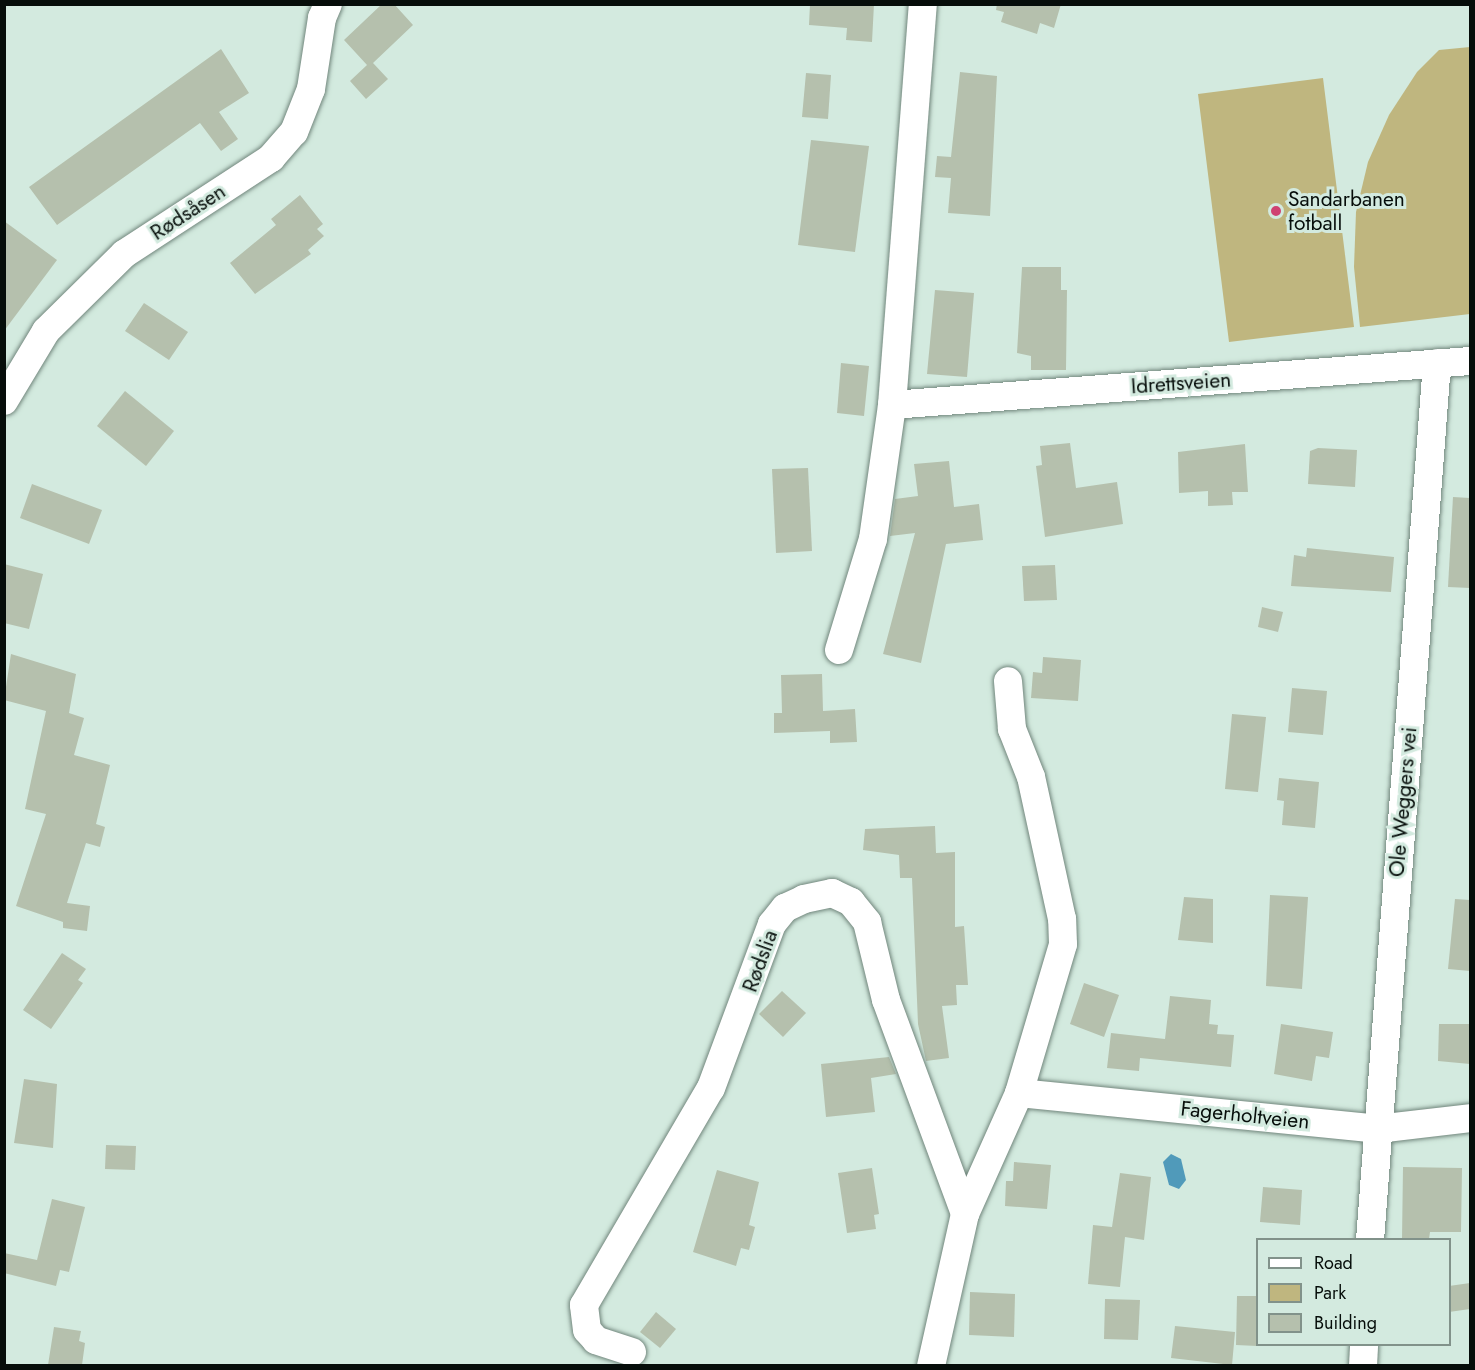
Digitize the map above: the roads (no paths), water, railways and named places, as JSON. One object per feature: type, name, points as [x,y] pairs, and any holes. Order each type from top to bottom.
[{"type":"street","name":"Rødsåsen","points":[[4,401],[46,331],[124,254],[271,158],[294,132],[311,89],[322,18],[328,4]]},
{"type":"street","points":[[839,650],[873,539],[892,405],[923,4]]},
{"type":"street","name":"Idrettsveien","points":[[892,405],[1470,361]]},
{"type":"street","name":"Ole Weggers vei","points":[[1370,1238],[1437,364]]},
{"type":"street","points":[[931,1365],[965,1214],[1019,1093],[1063,944],[1062,920],[1031,777],[1012,729],[1008,681]]},
{"type":"street","name":"Rødslia","points":[[632,1352],[596,1340],[587,1330],[584,1305],[711,1088],[728,1051],[772,924],[785,908],[804,899],[832,893],[851,902],[867,922],[886,1000],[965,1214]]},
{"type":"street","name":"Fagerholtveien","points":[[1019,1093],[1377,1129],[1470,1118]]},
{"type":"street","points":[[1363,1365],[1364,1346]]},
{"type":"water","points":[[1171,1154],[1181,1159],[1186,1180],[1179,1189],[1169,1185],[1163,1162]]},
{"type":"place","name":"Sandarbanen fotball","points":[[1276,211]]}]
